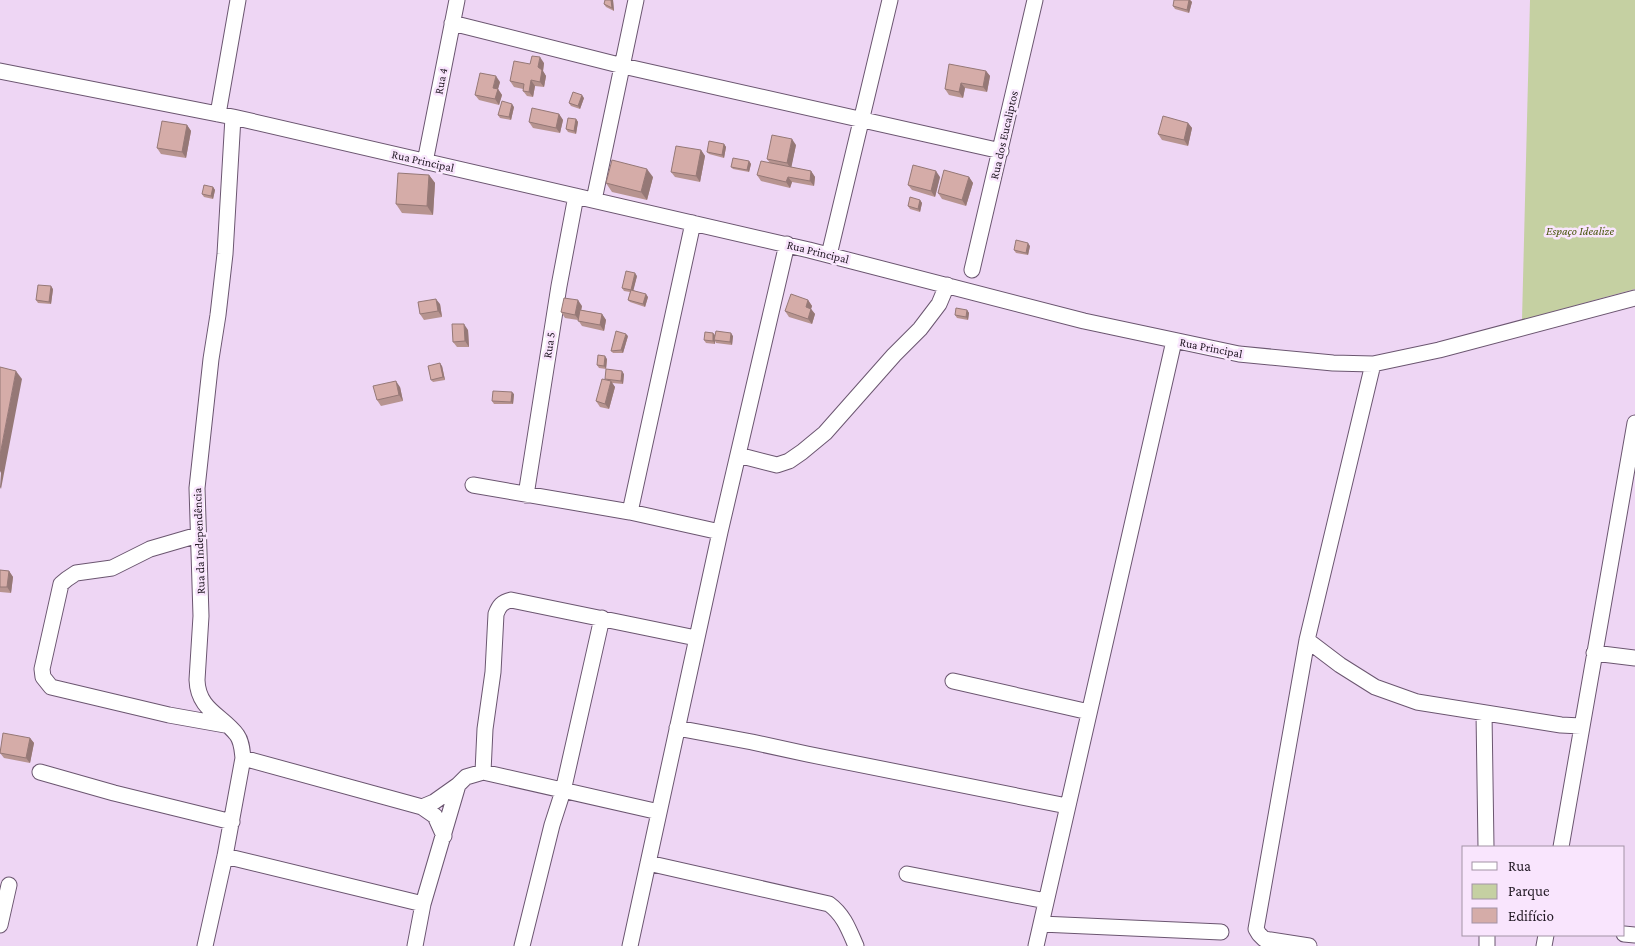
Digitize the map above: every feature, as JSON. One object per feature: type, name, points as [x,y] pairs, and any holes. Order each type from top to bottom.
[{"type":"street","name":"Rua da Independência","points":[[205,946],[232,822],[243,758],[242,745],[237,735],[202,700],[198,690],[201,616],[197,488],[225,254],[225,116],[238,0]]},
{"type":"street","name":"Rua 4","points":[[425,162],[457,0]]},
{"type":"street","points":[[594,200],[636,0]]},
{"type":"street","points":[[829,255],[890,0]]},
{"type":"street","name":"Rua dos Eucaliptos","points":[[972,270],[1035,0]]},
{"type":"street","points":[[452,23],[623,66],[1001,151]]},
{"type":"street","name":"Rua Principal","points":[[0,71],[225,116],[787,244],[984,296],[1174,341],[1239,354],[1341,364],[1374,364],[1448,347],[1635,298]]},
{"type":"street","name":"Rua 5","points":[[526,495],[558,286],[576,196]]},
{"type":"street","points":[[630,512],[693,223]]},
{"type":"street","points":[[630,946],[696,638],[787,244]]},
{"type":"street","points":[[738,455],[777,465],[789,461],[825,434],[894,355],[920,329],[951,286],[972,270],[984,296]]},
{"type":"street","points":[[1036,946],[1174,341]]},
{"type":"street","points":[[1310,946],[1264,939],[1256,928],[1307,640],[1374,364]]},
{"type":"street","points":[[1561,846],[1635,423]]},
{"type":"street","points":[[473,485],[630,512],[720,532]]},
{"type":"street","points":[[198,535],[150,549],[112,568],[76,574],[61,584],[42,668],[43,677],[51,687],[169,715],[225,725]]},
{"type":"street","points":[[482,772],[485,730],[493,672],[496,614],[499,606],[504,602],[511,600],[696,638]]},
{"type":"street","points":[[522,946],[552,825],[563,791],[602,618]]},
{"type":"street","points":[[1307,640],[1374,688],[1417,702],[1561,725],[1581,726]]},
{"type":"street","points":[[1594,653],[1635,658]]},
{"type":"street","points":[[953,681],[1089,712]]},
{"type":"street","points":[[1484,713],[1486,846]]},
{"type":"street","points":[[677,728],[1067,806]]},
{"type":"street","points":[[243,758],[422,807],[435,816],[444,836]]},
{"type":"street","points":[[40,772],[232,822]]},
{"type":"street","points":[[422,807],[434,802],[466,777],[482,772],[659,812]]},
{"type":"street","points":[[415,946],[423,904],[458,785]]},
{"type":"street","points":[[225,856],[423,904]]},
{"type":"street","points":[[648,862],[829,904],[839,911],[856,946]]},
{"type":"street","points":[[907,874],[1046,901]]},
{"type":"street","points":[[0,925],[9,885]]},
{"type":"street","points":[[1041,924],[1221,932]]},
{"type":"green space","name":"Espaço Idealize","points":[[1530,0],[1635,0],[1635,289],[1522,320]]},
{"type":"building","points":[[605,0],[611,0],[612,8],[604,4]]},
{"type":"building","points":[[1174,0],[1189,0],[1187,10],[1173,6]]},
{"type":"building","points":[[532,56],[540,57],[538,67],[542,70],[540,82],[531,80],[529,92],[523,91],[524,84],[510,81],[514,61],[530,64]]},
{"type":"building","points":[[949,64],[986,71],[983,87],[961,83],[959,92],[945,89]]},
{"type":"building","points":[[480,73],[496,76],[493,88],[498,89],[495,99],[475,95]]},
{"type":"building","points":[[573,92],[582,95],[578,106],[569,103]]},
{"type":"building","points":[[502,101],[512,104],[509,117],[498,115]]},
{"type":"building","points":[[532,108],[559,114],[556,128],[529,122]]},
{"type":"building","points":[[1163,116],[1188,123],[1184,140],[1158,134]]},
{"type":"building","points":[[568,118],[576,119],[574,131],[566,129]]},
{"type":"building","points":[[162,121],[187,125],[182,152],[157,148]]},
{"type":"building","points":[[772,135],[792,139],[787,163],[767,159]]},
{"type":"building","points":[[709,141],[724,144],[722,155],[707,152]]},
{"type":"building","points":[[676,146],[701,150],[696,176],[671,172]]},
{"type":"building","points":[[733,158],[749,161],[747,170],[731,167]]},
{"type":"building","points":[[612,160],[647,169],[641,192],[606,183]]},
{"type":"building","points":[[761,161],[811,171],[810,181],[788,177],[786,182],[757,175]]},
{"type":"building","points":[[913,165],[936,171],[931,191],[908,185]]},
{"type":"building","points":[[944,170],[969,177],[962,200],[938,193]]},
{"type":"building","points":[[398,173],[429,175],[427,206],[396,204]]},
{"type":"building","points":[[204,185],[213,187],[211,196],[202,194]]},
{"type":"building","points":[[910,197],[920,200],[918,209],[908,206]]},
{"type":"building","points":[[1016,240],[1028,243],[1026,253],[1014,250]]},
{"type":"building","points":[[626,271],[635,273],[631,290],[622,288]]},
{"type":"building","points":[[38,285],[51,286],[49,302],[36,300]]},
{"type":"building","points":[[631,290],[646,294],[643,304],[628,300]]},
{"type":"building","points":[[791,294],[808,300],[806,307],[811,309],[808,319],[785,311]]},
{"type":"building","points":[[564,298],[578,300],[575,315],[561,312]]},
{"type":"building","points":[[436,299],[438,311],[420,314],[418,302]]},
{"type":"building","points":[[956,308],[967,310],[966,317],[955,315]]},
{"type":"building","points":[[580,310],[602,314],[600,325],[578,321]]},
{"type":"building","points":[[452,324],[464,324],[465,341],[453,342]]},
{"type":"building","points":[[616,331],[626,334],[621,350],[611,351]]},
{"type":"building","points":[[716,331],[731,333],[730,342],[714,340]]},
{"type":"building","points":[[705,332],[713,333],[713,341],[704,340]]},
{"type":"building","points":[[598,355],[605,356],[604,366],[597,365]]},
{"type":"building","points":[[440,363],[443,377],[431,380],[428,366]]},
{"type":"building","points":[[0,367],[16,371],[0,455]]},
{"type":"building","points":[[606,369],[622,371],[621,381],[605,379]]},
{"type":"building","points":[[602,379],[611,381],[605,404],[596,401]]},
{"type":"building","points":[[396,381],[399,395],[377,400],[373,386]]},
{"type":"building","points":[[493,391],[512,392],[511,402],[492,401]]},
{"type":"building","points":[[0,570],[9,571],[7,587],[0,587]]},
{"type":"building","points":[[3,733],[30,738],[26,758],[0,753]]}]
